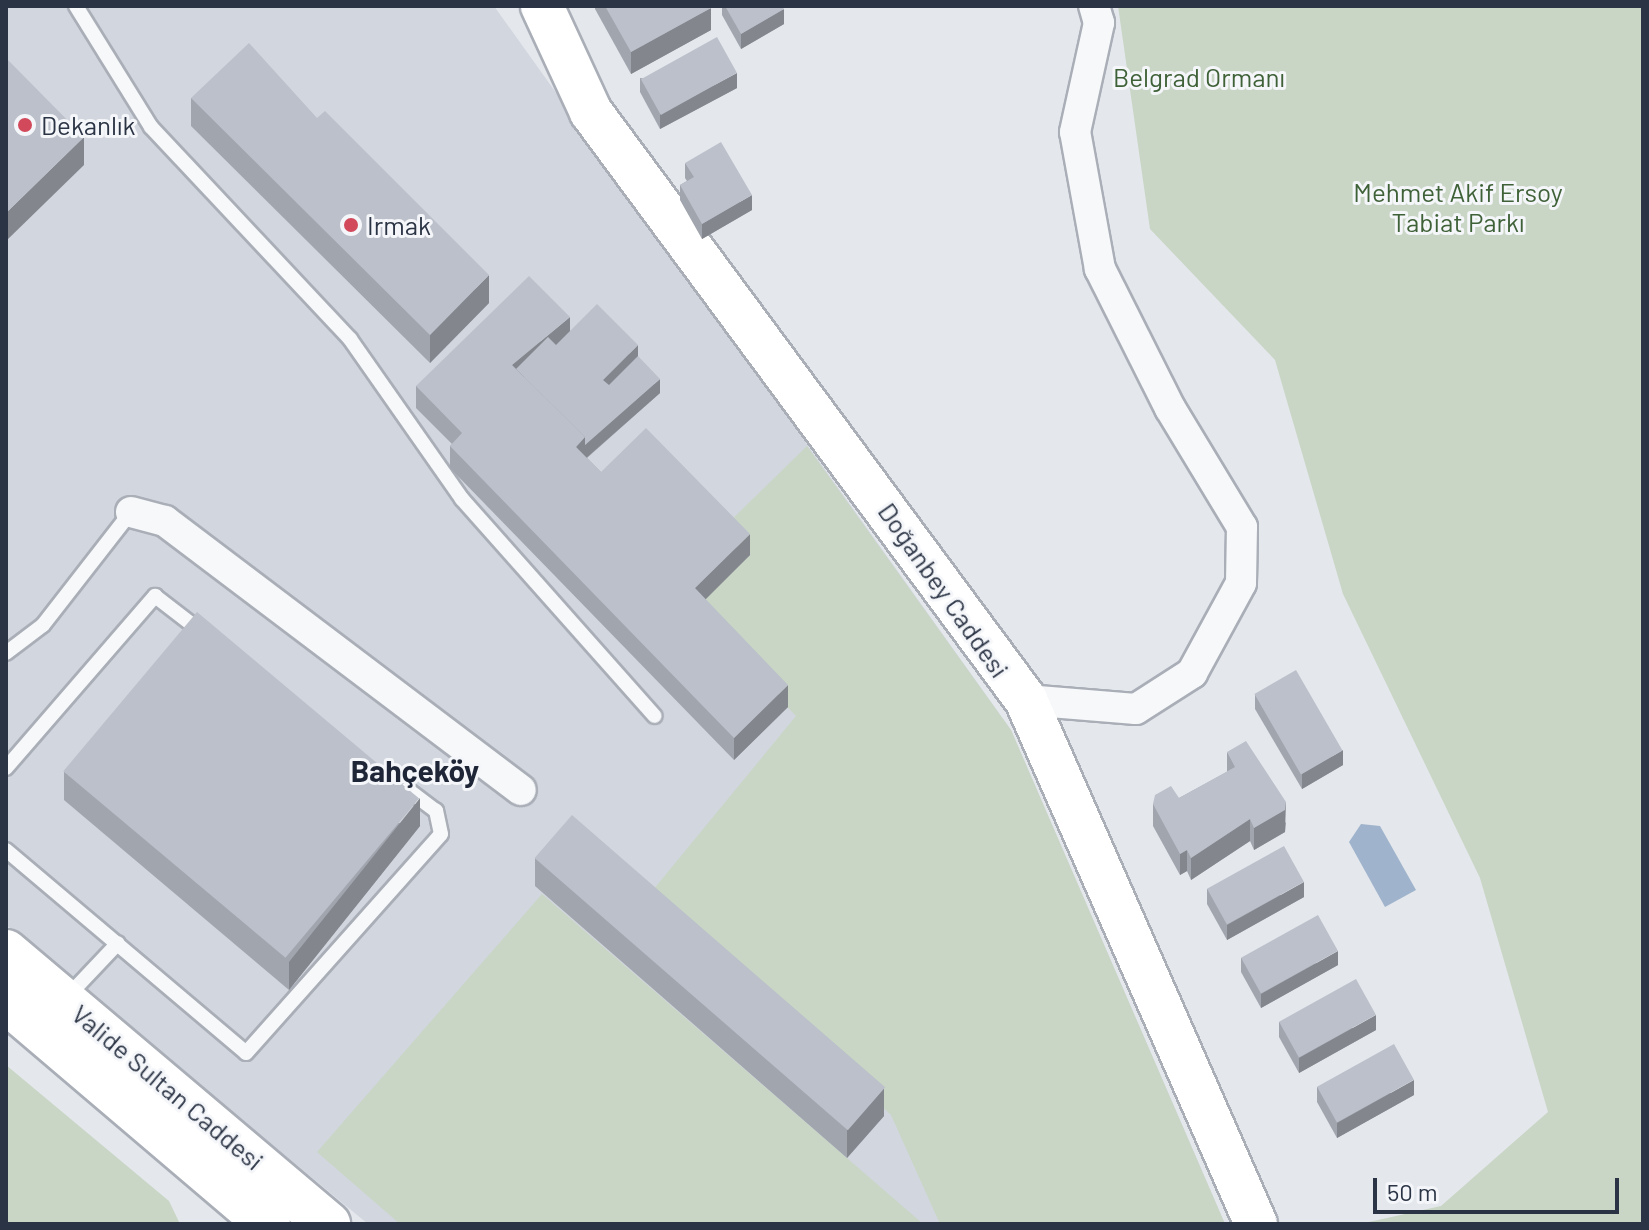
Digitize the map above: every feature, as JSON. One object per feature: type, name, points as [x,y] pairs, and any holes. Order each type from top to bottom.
[{"type":"main road","name":"Valide Sultan Caddesi","points":[[6,952],[328,1224]]},
{"type":"main road","name":"Valide Sultan Caddesi","points":[[6,1001],[266,1223]]},
{"type":"street","name":"Doğanbey Caddesi","points":[[542,6],[591,112],[1026,700],[1256,1224]]},
{"type":"street","points":[[1026,700],[1136,709],[1192,673],[1241,583],[1242,527],[1170,408],[1100,269],[1075,132],[1099,23],[1094,6]]},
{"type":"street","points":[[131,512],[165,521],[521,790]]},
{"type":"lane","points":[[76,6],[151,127],[350,339],[462,499],[655,716]]},
{"type":"lane","points":[[6,653],[43,625],[131,512]]},
{"type":"lane","points":[[6,768],[155,596],[216,643]]},
{"type":"lane","points":[[6,850],[246,1053],[441,834],[436,811],[387,774]]},
{"type":"lane","points":[[64,1000],[118,943]]},
{"type":"shaded area","points":[[6,6],[494,6],[1011,730],[1225,1224],[368,1224],[6,925]]},
{"type":"green space","name":"Mehmet Akif Ersoy Tabiat Parkı","points":[[1118,6],[1643,6],[1643,1224],[1360,1224],[1441,1206],[1548,1112],[1480,878],[1343,594],[1275,360],[1150,229]]},
{"type":"green space","points":[[807,446],[1011,730],[1225,1224],[940,1224],[891,1115],[653,890],[796,716],[695,610],[723,528]]},
{"type":"green space","points":[[542,894],[922,1223],[400,1224],[317,1152]]},
{"type":"green space","points":[[6,1065],[169,1201],[180,1224],[6,1224]]},
{"type":"water","points":[[1361,824],[1380,826],[1416,890],[1385,907],[1349,842]]},
{"type":"building","points":[[605,6],[709,6],[711,8],[631,52]]},
{"type":"building","points":[[725,6],[782,6],[784,9],[741,34]]},
{"type":"building","points":[[717,37],[737,73],[661,115],[641,79]]},
{"type":"building","name":"Irmak","points":[[249,43],[317,118],[325,111],[489,275],[430,335],[191,98]]},
{"type":"building","name":"Dekanlık","points":[[6,58],[84,137],[6,213]]},
{"type":"building","points":[[721,142],[752,195],[702,224],[680,185],[694,177],[685,163]]},
{"type":"building","points":[[529,276],[570,317],[512,365],[585,437],[576,447],[601,472],[646,428],[750,534],[695,588],[788,685],[734,738],[450,446],[462,433],[416,386]]},
{"type":"building","points":[[597,304],[638,345],[603,380],[609,385],[638,356],[660,379],[585,445],[585,437],[516,369],[548,337],[556,345]]},
{"type":"building","points":[[197,612],[419,798],[285,958],[63,771]]},
{"type":"building","points":[[1296,670],[1342,751],[1301,775],[1254,694]]},
{"type":"building","points":[[1246,741],[1286,802],[1285,810],[1254,828],[1250,819],[1191,858],[1187,850],[1180,854],[1153,804],[1155,795],[1171,786],[1179,798],[1235,767],[1227,752]]},
{"type":"building","points":[[572,815],[885,1087],[848,1130],[535,858]]},
{"type":"building","points":[[1284,846],[1304,882],[1227,925],[1207,889]]},
{"type":"building","points":[[1318,915],[1338,951],[1261,994],[1241,958]]},
{"type":"building","points":[[1356,979],[1376,1015],[1299,1058],[1279,1022]]},
{"type":"building","points":[[1394,1044],[1414,1080],[1337,1123],[1317,1087]]},
{"type":"place","name":"Dekanlık","points":[[25,125]]},
{"type":"place","name":"Irmak","points":[[351,225]]},
{"type":"district","name":"Bahçeköy","points":[[415,770]]},
{"type":"park label","name":"Belgrad Ormanı","points":[[1199,77]]}]
